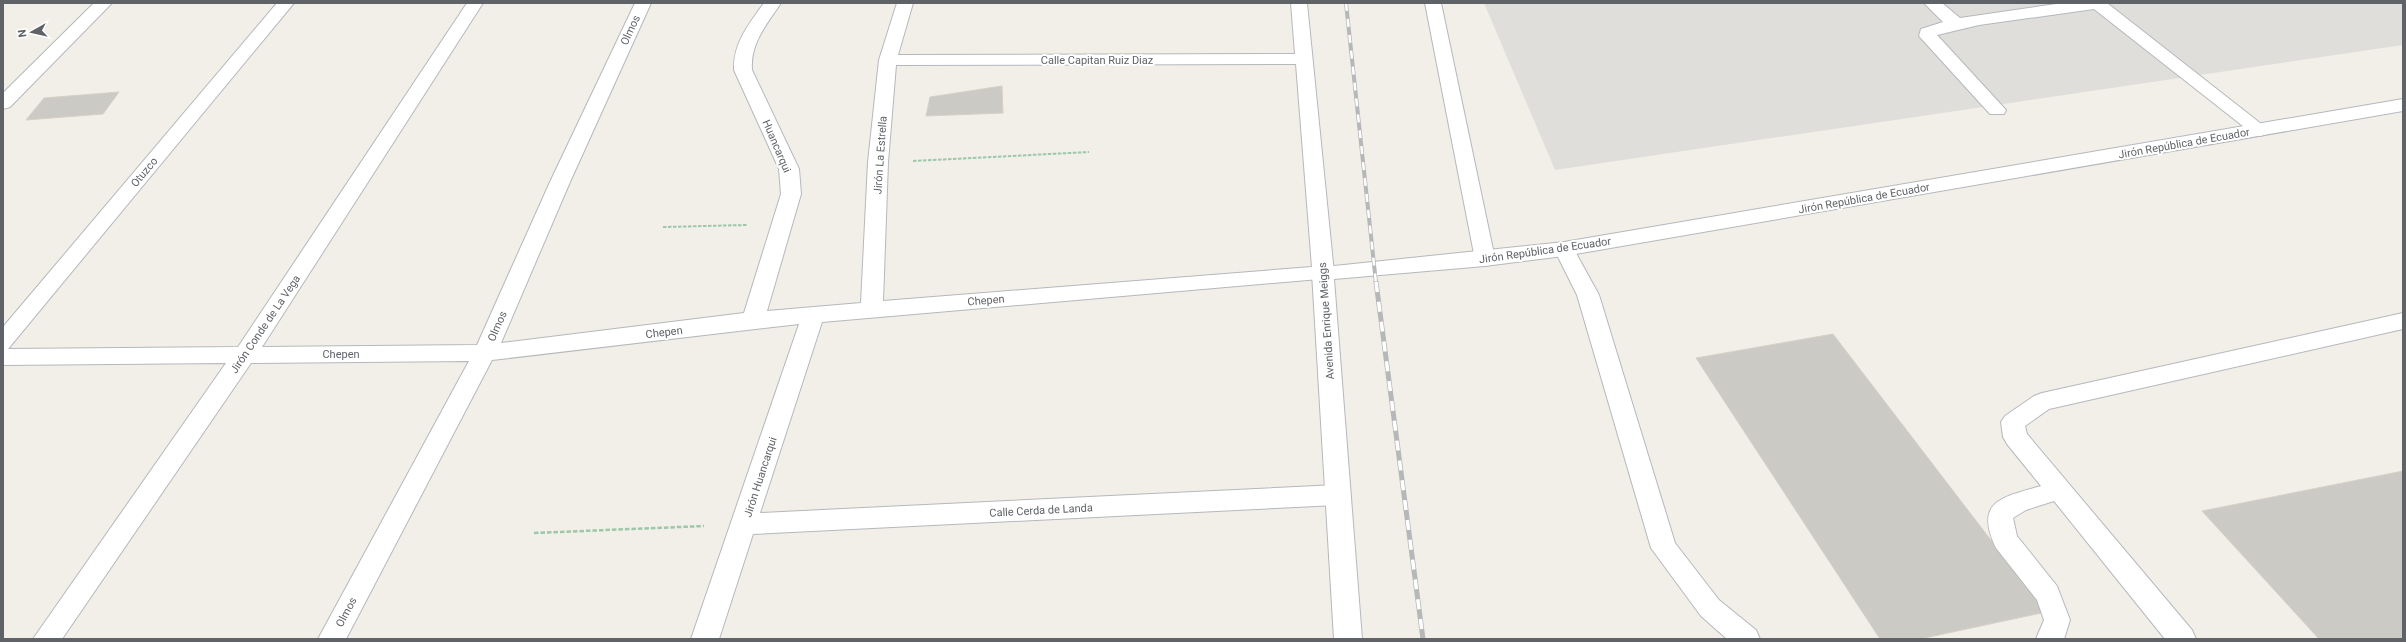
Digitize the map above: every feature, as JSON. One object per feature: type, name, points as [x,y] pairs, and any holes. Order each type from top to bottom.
[{"type":"street","points":[[3,103],[104,3]]},
{"type":"street","name":"Otuzco","points":[[3,342],[286,3]]},
{"type":"street","name":"Jirón Conde de La Vega","points":[[47,639],[245,354],[475,3]]},
{"type":"street","name":"Olmos","points":[[332,639],[485,353],[560,182],[643,3]]},
{"type":"street","name":"Huancarqui","points":[[753,320],[791,194],[789,169],[743,70],[741,58],[750,38],[773,3]]},
{"type":"street","name":"Jirón La Estrella","points":[[872,309],[878,162],[888,60],[906,3]]},
{"type":"street","name":"Avenida Enrique Meiggs","points":[[1299,3],[1323,273],[1348,639]]},
{"type":"street","points":[[1433,3],[1485,259]]},
{"type":"street","points":[[1932,3],[1955,24]]},
{"type":"street","points":[[1997,110],[1928,36],[1931,29],[1955,24],[2096,3],[2260,130]]},
{"type":"street","name":"Calle Capitan Ruiz Diaz","points":[[888,60],[1305,59]]},
{"type":"street","name":"Jirón República de Ecuador","points":[[1323,273],[1485,259],[1564,249],[2260,130],[2403,104]]},
{"type":"street","points":[[1564,249],[1588,295],[1664,548],[1710,608],[1746,639]]},
{"type":"street","name":"Chepen","points":[[3,357],[485,353],[753,320],[1323,273]]},
{"type":"street","name":"Jirón Huancarqui","points":[[705,639],[745,524],[813,315]]},
{"type":"street","points":[[2182,639],[2015,437],[2014,422],[2042,402],[2403,321]]},
{"type":"street","points":[[2050,639],[2058,620],[2048,594],[2005,540],[2000,513],[2018,503],[2058,490]]},
{"type":"street","name":"Calle Cerda de Landa","points":[[745,524],[1337,495]]},
{"type":"path","points":[[878,162],[1089,152]]},
{"type":"path","points":[[663,227],[783,224]]},
{"type":"path","points":[[534,532],[745,524]]},
{"type":"shaded area","points":[[1484,3],[2403,3],[2403,45],[1555,170]]},
{"type":"building","points":[[1002,86],[1003,113],[926,116],[930,97]]},
{"type":"building","points":[[119,92],[103,114],[26,120],[44,98]]},
{"type":"building","points":[[1833,334],[2046,612],[1920,639],[1880,639],[1696,358]]},
{"type":"building","points":[[2403,471],[2403,639],[2319,639],[2202,511]]},
{"type":"railway","points":[[1346,3],[1376,283]]},
{"type":"railway","points":[[1376,282],[1423,639]]}]
